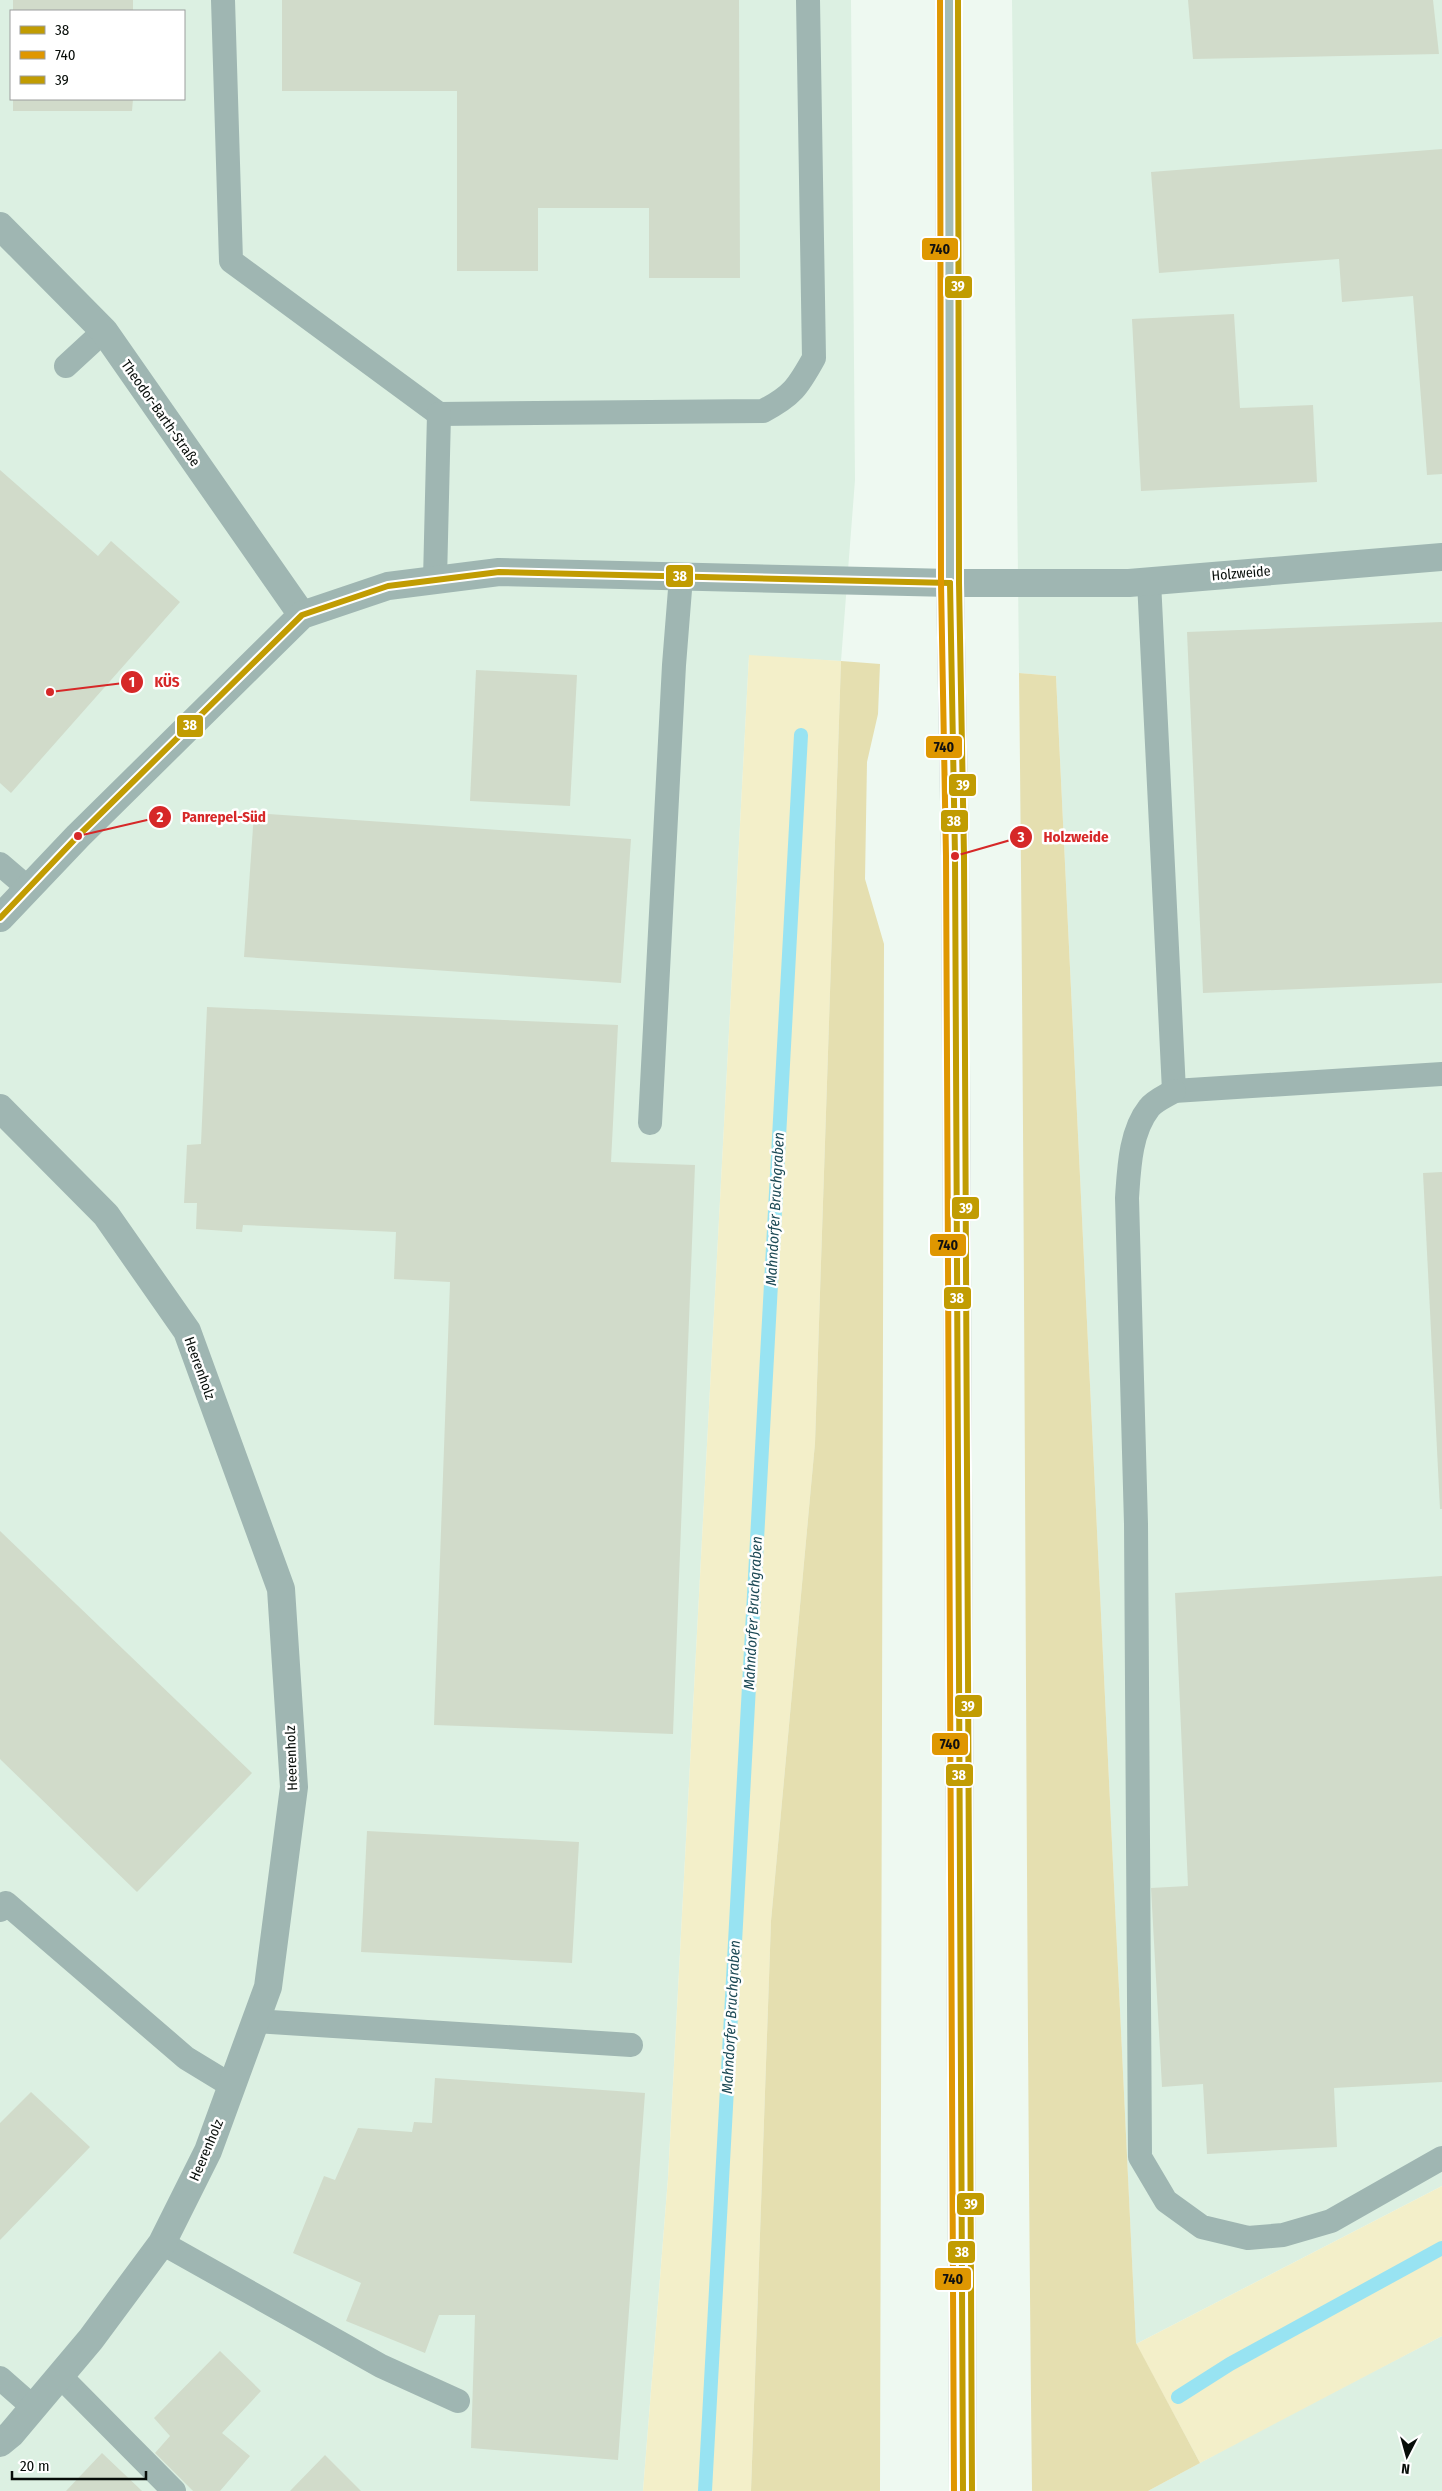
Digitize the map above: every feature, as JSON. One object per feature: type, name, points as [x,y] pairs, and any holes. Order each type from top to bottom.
[{"type":"main road","points":[[949,0],[950,583],[955,856],[963,2491]]},
{"type":"street","name":"Theodor-Barth-Straße","points":[[0,226],[104,331],[302,615]]},
{"type":"street","name":"Holzweide","points":[[302,615],[388,586],[499,572],[950,583],[1149,581],[1442,557]]},
{"type":"street","points":[[0,918],[78,836],[302,615]]},
{"type":"street","name":"Heerenholz","points":[[0,1108],[106,1215],[187,1331],[281,1589],[294,1786],[268,1987],[208,2151],[162,2244],[91,2339],[0,2443]]},
{"type":"lane","points":[[223,0],[231,262],[439,414],[763,411],[786,399],[803,379],[814,358],[808,0]]},
{"type":"lane","points":[[66,366],[104,331]]},
{"type":"lane","points":[[435,580],[439,414]]},
{"type":"lane","points":[[650,1123],[674,665],[681,577]]},
{"type":"lane","points":[[1149,581],[1174,1090]]},
{"type":"lane","points":[[0,864],[28,888]]},
{"type":"lane","points":[[1442,1074],[1174,1090],[1149,1108],[1137,1130],[1129,1169],[1127,1198],[1136,1524],[1140,2157],[1166,2201],[1202,2227],[1248,2238],[1283,2235],[1330,2221],[1442,2158]]},
{"type":"lane","points":[[0,1910],[6,1903],[186,2058],[232,2086]]},
{"type":"lane","points":[[255,2021],[631,2045]]},
{"type":"lane","points":[[162,2244],[381,2366],[458,2402]]},
{"type":"lane","points":[[60,2376],[174,2491]]},
{"type":"lane","points":[[0,2378],[33,2407]]},
{"type":"shaded area","points":[[0,0],[851,0],[855,480],[841,661],[749,656],[668,2178],[643,2491],[0,2491]]},
{"type":"shaded area","points":[[1012,0],[1442,0],[1442,2186],[1136,2344],[1056,676],[1019,673]]},
{"type":"shaded area","points":[[749,655],[841,661],[815,1443],[771,1921],[751,2491],[643,2491],[668,2178]]},
{"type":"shaded area","points":[[841,661],[880,664],[878,714],[867,762],[865,879],[884,944],[880,2491],[751,2491],[771,1921],[815,1443]]},
{"type":"shaded area","points":[[1019,673],[1056,676],[1136,2343],[1200,2463],[1148,2491],[1032,2491]]},
{"type":"shaded area","points":[[1442,2186],[1442,2336],[1200,2463],[1136,2344]]},
{"type":"shaded area","points":[[1442,2336],[1442,2491],[1148,2491],[1270,2425]]},
{"type":"building","points":[[13,0],[133,0],[133,10],[13,10]]},
{"type":"building","points":[[282,0],[739,0],[740,278],[649,278],[649,208],[538,208],[538,271],[457,271],[457,91],[282,91]]},
{"type":"building","points":[[1188,0],[1433,0],[1439,54],[1193,59]]},
{"type":"building","points":[[13,100],[133,100],[132,111],[13,111]]},
{"type":"building","points":[[1442,149],[1442,474],[1427,475],[1413,296],[1342,302],[1339,259],[1159,273],[1151,172]]},
{"type":"building","points":[[1234,314],[1240,408],[1313,405],[1317,482],[1141,491],[1132,319]]},
{"type":"building","points":[[0,470],[98,556],[111,541],[180,602],[11,793],[0,783]]},
{"type":"building","points":[[1442,622],[1442,983],[1203,993],[1187,632]]},
{"type":"building","points":[[476,670],[577,675],[570,806],[470,801]]},
{"type":"building","points":[[254,813],[631,839],[621,983],[244,957]]},
{"type":"building","points":[[207,1007],[618,1025],[611,1162],[695,1165],[673,1734],[434,1725],[450,1282],[394,1279],[396,1232],[243,1225],[242,1232],[196,1229],[197,1203],[184,1203],[187,1145],[201,1144]]},
{"type":"building","points":[[1442,1172],[1442,1509],[1440,1509],[1423,1173]]},
{"type":"building","points":[[0,1531],[252,1773],[137,1892],[0,1759]]},
{"type":"building","points":[[1442,1576],[1442,2082],[1334,2088],[1337,2147],[1207,2154],[1203,2084],[1162,2087],[1151,1888],[1188,1886],[1175,1593]]},
{"type":"building","points":[[367,1831],[579,1842],[572,1963],[361,1952]]},
{"type":"building","points":[[435,2078],[645,2093],[618,2460],[471,2448],[475,2315],[439,2315],[425,2353],[346,2321],[361,2283],[293,2253],[324,2176],[335,2180],[358,2128],[412,2132],[414,2122],[432,2123]]},
{"type":"building","points":[[31,2092],[90,2147],[0,2240],[0,2123]]},
{"type":"building","points":[[220,2351],[261,2391],[222,2433],[250,2456],[220,2491],[193,2491],[155,2453],[170,2436],[154,2418]]},
{"type":"building","points":[[102,2453],[142,2491],[66,2491]]},
{"type":"building","points":[[325,2455],[361,2491],[290,2491]]},
{"type":"waterway","name":"Mahndorfer Bruchgraben","points":[[705,2491],[801,735]]},
{"type":"waterway","points":[[1178,2397],[1230,2364],[1442,2248]]},
{"type":"transit line","name":"740","points":[[940,0],[941,583],[946,856],[954,2491]]},
{"type":"transit line","name":"39","points":[[958,0],[959,583],[964,856],[972,2491]]},
{"type":"transit line","name":"38","points":[[0,918],[78,836],[302,615],[388,586],[499,572],[950,583]]},
{"type":"transit line","name":"38","points":[[950,583],[955,856],[963,2491]]},
{"type":"place","name":"KÜS","points":[[50,692]]},
{"type":"place","name":"Panrepel-Süd","points":[[78,836]]},
{"type":"place","name":"Holzweide","points":[[955,856]]}]
